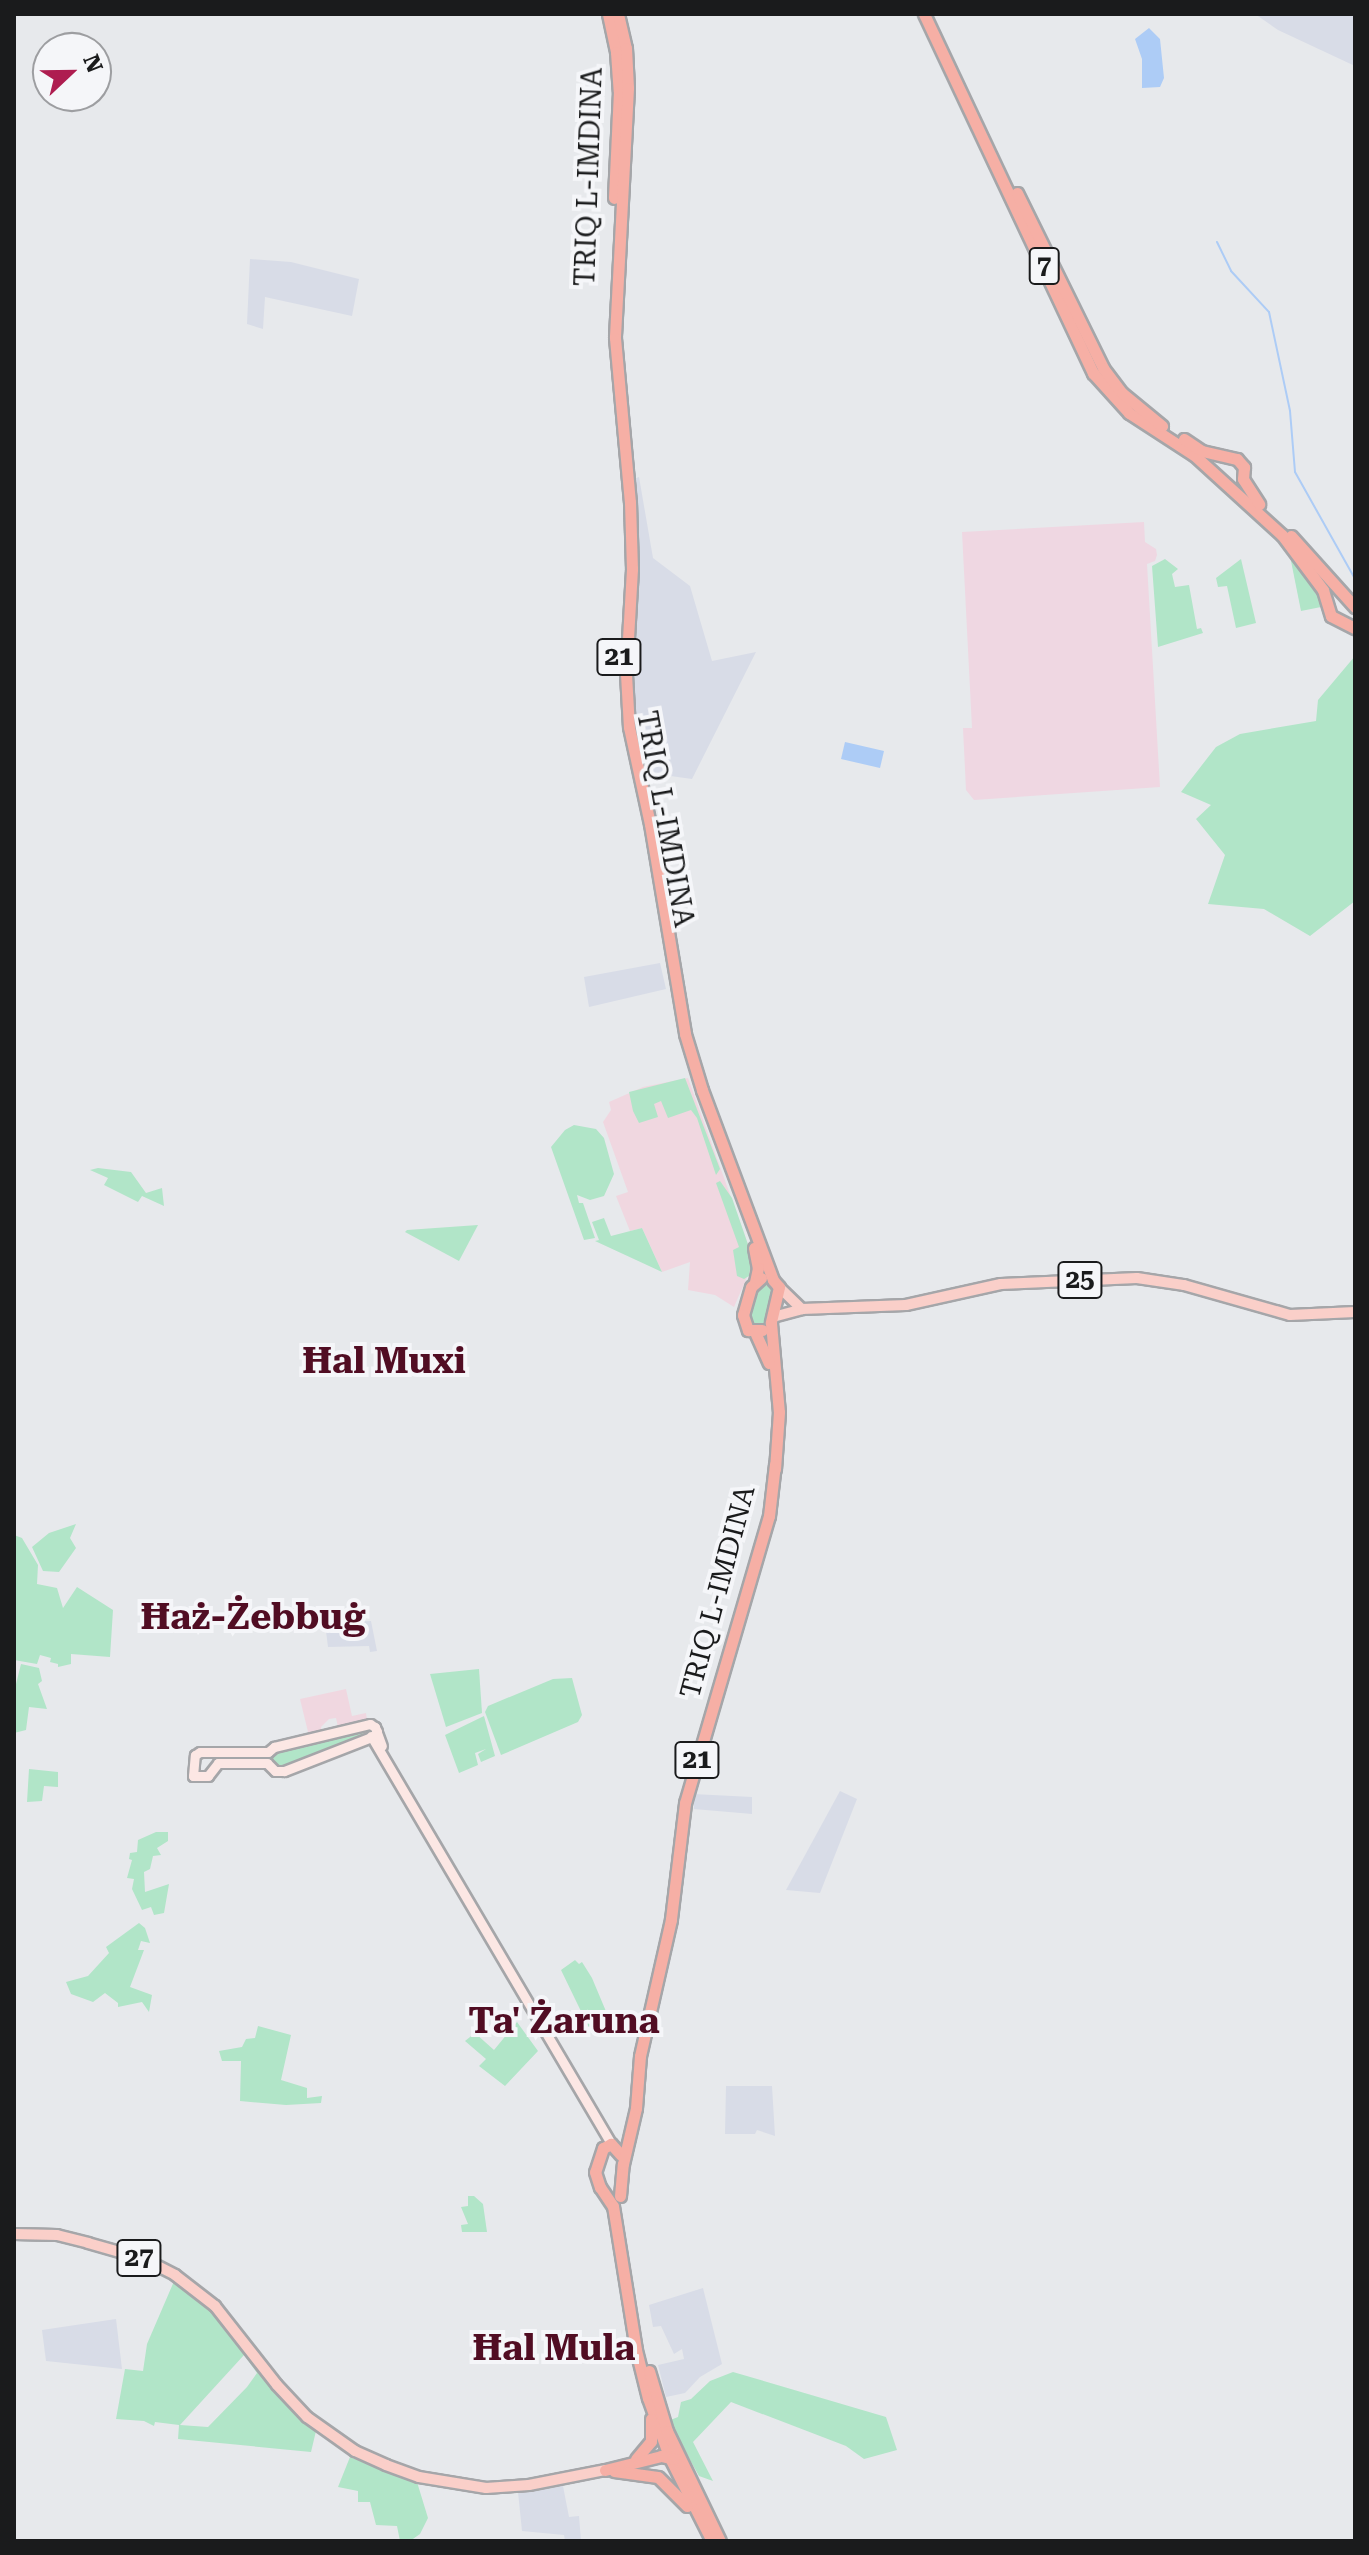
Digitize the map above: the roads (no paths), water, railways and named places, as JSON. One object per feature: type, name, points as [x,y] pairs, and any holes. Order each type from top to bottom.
[{"type":"highway","name":"TRIQ L-IMDINA","points":[[608,14],[616,52],[619,91],[608,294],[609,356],[622,466],[622,728],[649,856],[678,1034],[758,1257],[755,1282],[743,1315],[744,1326],[755,1332],[764,1345],[772,1376],[775,1469]]},
{"type":"highway","name":"TRIQ L-IMDINA","points":[[618,14],[626,48],[628,88],[615,338],[630,490],[632,569],[626,674],[629,727],[685,1034],[776,1283],[772,1320],[779,1412],[769,1516],[685,1803],[671,1919],[640,2056],[631,2132],[619,2190]]},
{"type":"highway","name":"7","points":[[924,14],[1093,373],[1129,413],[1231,487],[1293,548],[1323,590],[1328,608],[1337,620],[1355,628]]},
{"type":"highway","name":"7","points":[[933,14],[1111,382],[1161,425],[1202,451],[1228,457]]},
{"type":"highway","points":[[1216,474],[1220,461],[1228,457],[1241,463],[1243,479],[1254,500],[1351,602]]},
{"type":"highway","points":[[1231,487],[1243,479]]},
{"type":"highway","points":[[1328,608],[1334,597],[1351,602]]},
{"type":"highway","points":[[1337,620],[1348,618],[1351,602]]},
{"type":"highway","points":[[755,1282],[763,1277],[776,1283]]},
{"type":"highway","points":[[755,1332],[772,1320]]},
{"type":"highway","name":"TRIQ L-IMDINA","points":[[640,2056],[635,2069],[626,2134],[616,2148],[619,2190],[648,2368],[667,2431],[712,2541]]},
{"type":"highway","name":"TRIQ L-IMDINA","points":[[616,2148],[631,2132]]},
{"type":"highway","points":[[600,2152],[616,2148]]},
{"type":"highway","name":"TRIQ L-IMDINA","points":[[600,2152],[596,2177],[613,2206],[636,2350],[648,2398],[668,2456],[720,2541]]},
{"type":"highway","points":[[606,2192],[619,2190]]},
{"type":"highway","points":[[605,2470],[640,2457],[647,2448],[653,2431],[648,2398]]},
{"type":"highway","points":[[668,2456],[680,2466],[712,2525]]},
{"type":"highway","name":"27","points":[[605,2470],[668,2456]]},
{"type":"highway","name":"27","points":[[605,2470],[637,2468],[661,2472],[691,2490]]},
{"type":"highway","points":[[605,2470],[640,2472],[669,2484],[689,2508],[705,2541]]},
{"type":"main road","name":"25","points":[[772,1320],[802,1309],[906,1305],[1001,1284],[1137,1278],[1184,1285],[1290,1315],[1355,1312]]},
{"type":"main road","points":[[776,1283],[802,1309]]},
{"type":"main road","name":"27","points":[[14,2234],[62,2236],[144,2259],[175,2275],[215,2306],[277,2385],[307,2417],[355,2451],[386,2465],[455,2486],[486,2488],[529,2485],[605,2470]]},
{"type":"street","points":[[370,1732],[597,2126],[616,2148]]},
{"type":"street","points":[[268,1758],[275,1771],[284,1771],[370,1732]]},
{"type":"street","points":[[268,1758],[274,1747],[370,1732]]},
{"type":"street","points":[[200,1752],[268,1758],[218,1763],[208,1776],[193,1776],[195,1755],[200,1752]]},
{"type":"street","points":[[597,2126],[600,2152]]},
{"type":"water","points":[[1149,28],[1160,39],[1164,78],[1160,87],[1142,88],[1142,59],[1135,39]]},
{"type":"water","points":[[845,742],[884,751],[880,768],[841,759]]},
{"type":"waterway","points":[[1217,242],[1231,271],[1269,312],[1290,411],[1295,472],[1355,579]]},
{"type":"district","name":"Ħal Muxi","points":[[384,1362]]},
{"type":"district","name":"Ħaż-Żebbuġ","points":[[253,1618]]},
{"type":"district","name":"Ta' Żaruna","points":[[564,2022]]},
{"type":"district","name":"Ħal Mula","points":[[554,2349]]}]
